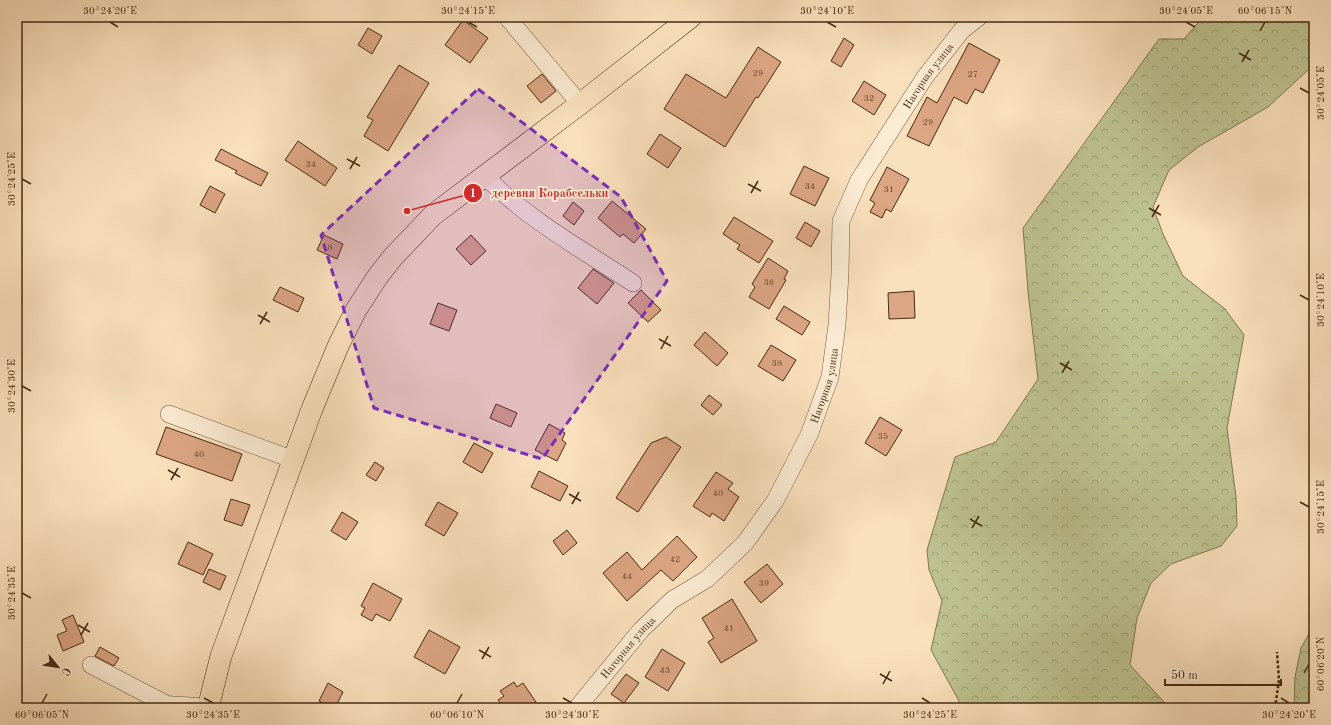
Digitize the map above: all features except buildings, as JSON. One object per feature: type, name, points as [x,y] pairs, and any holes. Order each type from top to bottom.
[{"type":"main road","points":[[204,707],[221,656],[312,409],[339,344],[356,310],[378,276],[392,257],[434,215],[691,17]]},
{"type":"street","points":[[507,17],[580,104]]},
{"type":"street","name":"Нагорная улица","points":[[577,708],[641,630],[672,600],[707,579],[745,543],[775,501],[809,435],[830,377],[837,325],[841,221],[859,180],[925,77],[962,30],[980,17]]},
{"type":"street","points":[[485,176],[502,194],[548,227],[634,283]]},
{"type":"street","points":[[169,414],[294,460]]},
{"type":"street","points":[[91,665],[166,704],[176,706],[190,705],[204,707]]},
{"type":"path","points":[[1275,708],[1279,680],[1277,652]]},
{"type":"highlighted area","points":[[478,89],[621,197],[667,281],[542,459],[374,408],[321,235]]},
{"type":"green space","points":[[1203,17],[1314,17],[1314,62],[1309,69],[1268,107],[1198,147],[1169,170],[1153,207],[1163,234],[1183,276],[1225,309],[1244,335],[1227,428],[1236,497],[1237,526],[1221,546],[1171,564],[1151,583],[1137,618],[1130,665],[1164,702],[1165,708],[958,708],[959,701],[931,650],[942,601],[929,570],[927,550],[955,457],[996,442],[1038,379],[1028,291],[1023,228],[1159,39],[1184,39]]},
{"type":"green space","points":[[1314,625],[1314,708],[1294,708],[1295,677],[1301,648]]},
{"type":"place","name":"деревня Корабсельки","points":[[407,211]]}]
